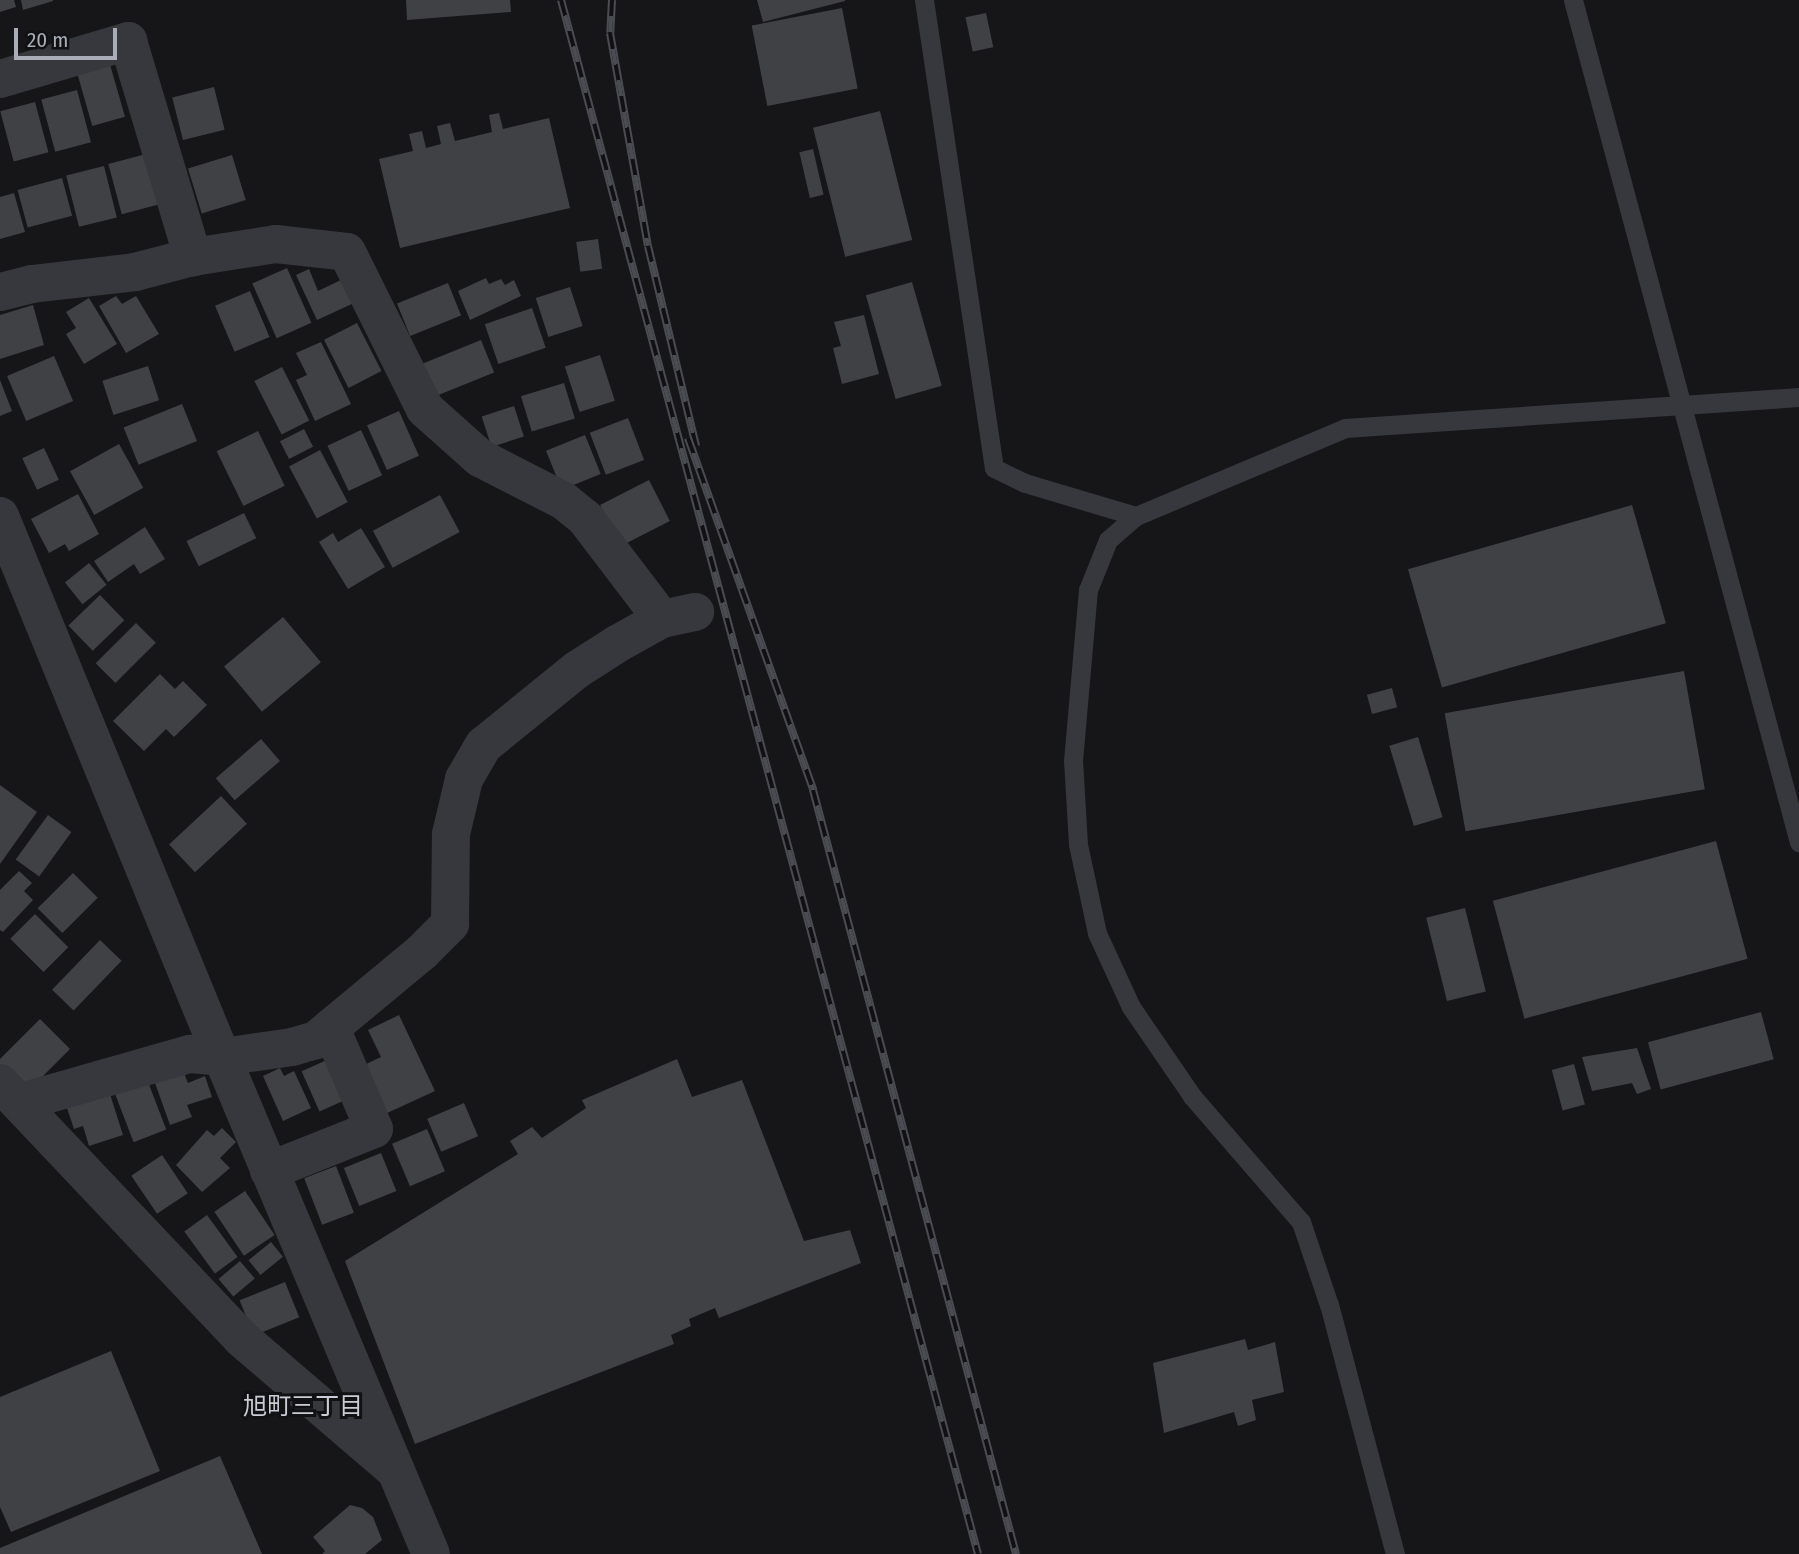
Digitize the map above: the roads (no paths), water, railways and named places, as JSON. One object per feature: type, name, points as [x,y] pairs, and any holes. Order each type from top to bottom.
[{"type":"street","points":[[0,79],[128,41],[194,257]]},
{"type":"street","points":[[0,292],[32,284],[135,272],[194,257],[276,244],[347,252],[425,409],[480,458],[564,501],[585,518],[678,615],[578,668],[484,745],[464,779],[451,834],[450,924],[422,952],[316,1040],[292,1047],[222,1057],[190,1054],[10,1093]]},
{"type":"street","points":[[0,516],[269,1171],[431,1554]]},
{"type":"street","points":[[269,1171],[374,1129],[331,1028]]},
{"type":"street","points":[[10,1093],[241,1338],[396,1471]]},
{"type":"lane","points":[[924,0],[994,468],[1025,482],[1136,516]]},
{"type":"lane","points":[[1573,0],[1799,842]]},
{"type":"lane","points":[[1395,1554],[1329,1305],[1301,1222],[1192,1096],[1130,1007],[1097,933],[1078,844],[1073,761],[1088,590],[1108,540],[1136,516],[1345,428],[1682,402],[1799,397]]},
{"type":"railway","points":[[561,0],[978,1554]]},
{"type":"railway","points":[[612,0],[610,33],[648,246],[696,446]]},
{"type":"railway","points":[[688,438],[813,790],[1016,1554]]},
{"type":"district","name":"旭町三丁目","points":[[303,1407]]}]
